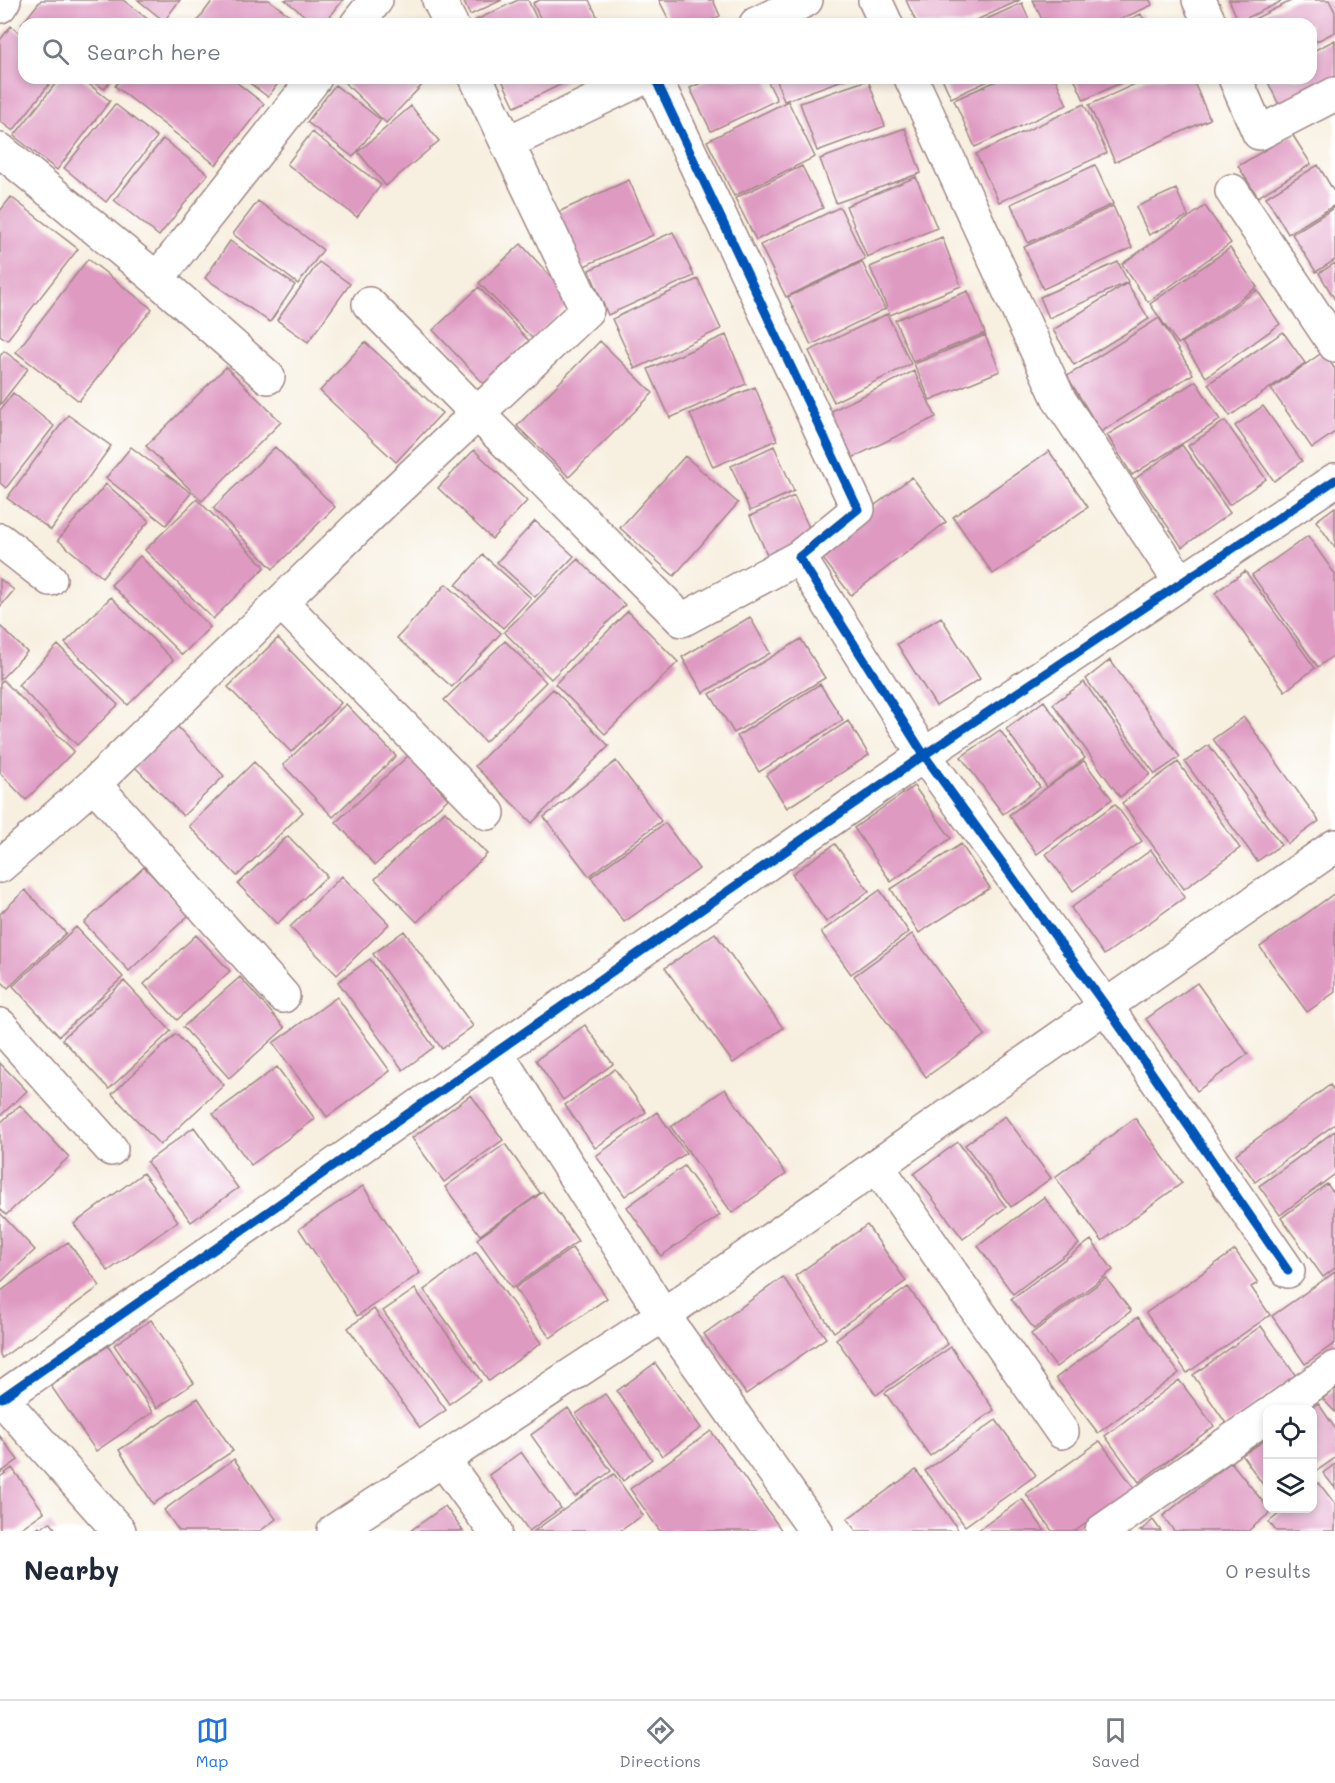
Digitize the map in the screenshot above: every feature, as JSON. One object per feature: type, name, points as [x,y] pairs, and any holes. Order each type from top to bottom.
[{"type":"street","points":[[0,6],[4,0]]},
{"type":"street","points":[[362,18],[376,0]]},
{"type":"street","points":[[439,0],[448,18]]},
{"type":"street","points":[[768,18],[806,0]]},
{"type":"street","points":[[875,0],[883,18]]},
{"type":"street","points":[[1199,0],[1207,18]]},
{"type":"street","points":[[157,279],[310,84]]},
{"type":"street","points":[[0,866],[94,784],[587,310],[479,84]]},
{"type":"street","points":[[507,143],[631,84]]},
{"type":"street","points":[[369,304],[682,620],[799,557],[858,509],[658,84]]},
{"type":"street","points":[[914,84],[1060,401],[1181,583]]},
{"type":"street","points":[[1238,84],[1259,132],[1335,94]]},
{"type":"street","points":[[0,150],[157,279],[268,377]]},
{"type":"street","points":[[1232,191],[1335,345]]},
{"type":"street","points":[[119,1531],[1,1397],[924,755],[1335,480]]},
{"type":"street","points":[[0,540],[50,579]]},
{"type":"street","points":[[799,557],[924,755],[1105,1005],[1288,1271]]},
{"type":"street","points":[[281,602],[488,813]]},
{"type":"street","points":[[94,784],[283,996]]},
{"type":"street","points":[[334,1531],[663,1315],[1334,847]]},
{"type":"street","points":[[0,1025],[111,1149]]},
{"type":"street","points":[[496,1052],[663,1315],[816,1531]]},
{"type":"street","points":[[877,1166],[1062,1432]]},
{"type":"street","points":[[1283,1405],[1335,1368]]},
{"type":"street","points":[[1102,1531],[1263,1418]]},
{"type":"street","points":[[443,1460],[495,1531]]},
{"type":"building","points":[[41,0],[123,0],[146,18],[27,18]]},
{"type":"building","points":[[138,0],[180,0],[166,18],[160,18]]},
{"type":"building","points":[[213,0],[269,0],[293,18],[200,18]]},
{"type":"building","points":[[285,0],[343,0],[329,18],[308,18]]},
{"type":"building","points":[[463,0],[502,0],[470,15]]},
{"type":"building","points":[[518,0],[528,0],[536,18],[480,18]]},
{"type":"building","points":[[540,0],[589,0],[598,18],[540,18],[533,3]]},
{"type":"building","points":[[659,0],[713,0],[720,16],[716,18],[668,18]]},
{"type":"building","points":[[906,0],[1020,0],[981,18],[914,18]]},
{"type":"building","points":[[1033,0],[1150,0],[1152,5],[1123,18],[1041,18]]},
{"type":"building","points":[[1229,0],[1284,0],[1247,18],[1237,18]]},
{"type":"building","points":[[1293,0],[1329,0],[1335,12],[1335,32],[1317,41],[1317,18],[1256,18]]},
{"type":"building","points":[[1022,3],[1028,18],[989,18]]},
{"type":"building","points":[[11,26],[18,31],[18,84],[49,84],[13,131],[0,121],[0,40]]},
{"type":"building","points":[[1335,40],[1335,80],[1280,107],[1269,84],[1317,84],[1317,49]]},
{"type":"building","points":[[55,84],[89,84],[110,101],[57,170],[14,136]]},
{"type":"building","points":[[97,84],[108,84],[104,89]]},
{"type":"building","points":[[116,84],[239,84],[264,104],[216,165],[115,86]]},
{"type":"building","points":[[251,84],[278,84],[268,97]]},
{"type":"building","points":[[346,84],[423,84],[386,123]]},
{"type":"building","points":[[504,84],[562,84],[515,107]]},
{"type":"building","points":[[698,84],[769,84],[777,100],[711,131],[690,88]]},
{"type":"building","points":[[778,84],[831,84],[784,101]]},
{"type":"building","points":[[856,84],[869,84],[885,126],[817,151],[800,103]]},
{"type":"building","points":[[945,84],[982,84],[951,98]]},
{"type":"building","points":[[990,84],[1058,84],[1067,105],[975,147],[954,100]]},
{"type":"building","points":[[1077,84],[1118,84],[1084,100]]},
{"type":"building","points":[[1135,84],[1195,84],[1210,119],[1115,162],[1089,105]]},
{"type":"building","points":[[335,85],[381,120],[353,157],[307,122]]},
{"type":"building","points":[[788,101],[815,157],[734,196],[707,141]]},
{"type":"building","points":[[115,104],[157,137],[106,202],[64,168]]},
{"type":"building","points":[[1084,104],[1107,153],[999,202],[976,154]]},
{"type":"building","points":[[411,106],[439,141],[386,186],[358,152]]},
{"type":"building","points":[[905,128],[921,173],[836,203],[820,159]]},
{"type":"building","points":[[312,132],[381,185],[357,217],[287,164]]},
{"type":"building","points":[[1292,134],[1311,164],[1258,197],[1238,166]]},
{"type":"building","points":[[163,139],[208,174],[159,236],[114,200]]},
{"type":"building","points":[[1095,165],[1113,204],[1028,243],[1011,204]]},
{"type":"building","points":[[1318,165],[1335,193],[1335,205],[1288,234],[1266,197]]},
{"type":"building","points":[[802,166],[823,208],[756,240],[735,198]]},
{"type":"building","points":[[916,177],[937,228],[867,257],[846,206]]},
{"type":"building","points":[[629,180],[653,235],[580,268],[556,213]]},
{"type":"building","points":[[1176,189],[1188,216],[1149,235],[1136,207]]},
{"type":"building","points":[[11,197],[78,249],[7,340],[0,335],[0,211]]},
{"type":"building","points":[[258,201],[323,250],[298,284],[233,234]]},
{"type":"building","points":[[1113,206],[1132,248],[1043,289],[1024,247]]},
{"type":"building","points":[[1205,206],[1231,243],[1148,302],[1122,264]]},
{"type":"building","points":[[840,207],[865,259],[786,297],[760,245]]},
{"type":"building","points":[[1335,207],[1335,260],[1316,272],[1292,234]]},
{"type":"building","points":[[673,232],[694,276],[608,315],[589,270]]},
{"type":"building","points":[[942,237],[961,286],[890,315],[870,267]]},
{"type":"building","points":[[230,241],[295,285],[270,322],[205,278]]},
{"type":"building","points":[[521,244],[573,301],[533,339],[479,283]]},
{"type":"building","points":[[1230,248],[1257,287],[1178,344],[1150,304]]},
{"type":"building","points":[[88,259],[152,309],[79,401],[16,352]]},
{"type":"building","points":[[319,262],[350,284],[308,342],[277,320]]},
{"type":"building","points":[[862,262],[885,309],[811,345],[788,297]]},
{"type":"building","points":[[1118,262],[1128,282],[1049,318],[1040,297]]},
{"type":"building","points":[[1335,263],[1335,300],[1319,273]]},
{"type":"building","points":[[698,279],[721,329],[635,369],[612,319]]},
{"type":"building","points":[[1127,283],[1149,319],[1074,365],[1053,330]]},
{"type":"building","points":[[479,287],[529,341],[484,384],[433,330]]},
{"type":"building","points":[[1257,290],[1280,324],[1206,377],[1182,343]]},
{"type":"building","points":[[968,291],[985,333],[913,362],[895,320]]},
{"type":"building","points":[[887,314],[911,364],[834,402],[809,351]]},
{"type":"building","points":[[1159,318],[1193,374],[1101,432],[1067,376]]},
{"type":"building","points":[[1283,332],[1305,363],[1230,416],[1208,384]]},
{"type":"building","points":[[726,335],[746,384],[670,418],[648,369]]},
{"type":"building","points":[[985,335],[1000,371],[930,400],[914,364]]},
{"type":"building","points":[[600,341],[653,393],[569,477],[517,426]]},
{"type":"building","points":[[365,342],[442,413],[396,462],[320,391]]},
{"type":"building","points":[[4,351],[28,369],[0,405],[0,356]]},
{"type":"building","points":[[1323,352],[1335,369],[1335,432],[1312,448],[1271,389]]},
{"type":"building","points":[[226,367],[281,422],[202,501],[146,446]]},
{"type":"building","points":[[914,371],[936,417],[852,458],[829,412]]},
{"type":"building","points":[[1196,381],[1220,420],[1132,475],[1107,435]]},
{"type":"building","points":[[755,387],[777,440],[713,467],[690,414]]},
{"type":"building","points":[[13,393],[54,426],[6,488],[0,483],[0,410]]},
{"type":"building","points":[[1263,406],[1302,461],[1274,481],[1235,426]]},
{"type":"building","points":[[68,415],[111,446],[51,530],[7,498]]},
{"type":"building","points":[[1225,421],[1266,479],[1229,505],[1188,446]]},
{"type":"building","points":[[1182,445],[1230,513],[1182,547],[1135,479]]},
{"type":"building","points":[[774,446],[794,491],[750,511],[731,466]]},
{"type":"building","points":[[131,447],[191,493],[166,525],[106,478]]},
{"type":"building","points":[[275,447],[335,507],[273,569],[213,508]]},
{"type":"building","points":[[474,450],[527,501],[492,539],[438,488]]},
{"type":"building","points":[[1049,451],[1088,507],[993,574],[953,517]]},
{"type":"building","points":[[685,456],[738,503],[674,576],[620,528]]},
{"type":"building","points":[[912,477],[946,522],[851,595],[816,550]]},
{"type":"building","points":[[106,484],[149,521],[102,577],[58,540]]},
{"type":"building","points":[[794,496],[814,538],[769,559],[750,516]]},
{"type":"building","points":[[197,499],[265,567],[213,619],[145,550]]},
{"type":"building","points":[[1335,507],[1335,548],[1316,521]]},
{"type":"building","points":[[535,521],[574,556],[535,597],[497,562]]},
{"type":"building","points":[[1308,536],[1335,574],[1335,654],[1318,667],[1252,575]]},
{"type":"building","points":[[483,555],[531,598],[503,628],[456,585]]},
{"type":"building","points":[[140,556],[210,627],[182,655],[111,585]]},
{"type":"building","points":[[578,559],[625,605],[551,679],[504,632]]},
{"type":"building","points":[[1245,571],[1315,668],[1285,691],[1215,593]]},
{"type":"building","points":[[0,579],[14,590],[0,607]]},
{"type":"building","points":[[446,584],[501,633],[452,687],[397,638]]},
{"type":"building","points":[[111,597],[173,660],[128,705],[65,643]]},
{"type":"building","points":[[628,611],[678,662],[605,734],[555,684]]},
{"type":"building","points":[[750,617],[770,653],[703,693],[682,657]]},
{"type":"building","points":[[941,617],[980,679],[936,706],[897,644]]},
{"type":"building","points":[[0,626],[27,652],[0,680]]},
{"type":"building","points":[[278,638],[341,703],[291,752],[228,687]]},
{"type":"building","points":[[801,639],[825,678],[734,733],[710,694]]},
{"type":"building","points":[[505,641],[546,682],[485,742],[444,700]]},
{"type":"building","points":[[58,645],[118,705],[77,745],[18,685]]},
{"type":"building","points":[[1110,660],[1180,757],[1155,774],[1086,679]]},
{"type":"building","points":[[3,680],[74,751],[26,800],[0,773],[0,683]]},
{"type":"building","points":[[1084,682],[1150,774],[1120,797],[1053,704]]},
{"type":"building","points":[[820,684],[843,720],[759,772],[737,736]]},
{"type":"building","points":[[553,689],[609,746],[532,823],[475,766]]},
{"type":"building","points":[[1044,701],[1085,758],[1047,787],[1006,729]]},
{"type":"building","points":[[346,704],[396,756],[333,817],[283,765]]},
{"type":"building","points":[[1244,717],[1319,821],[1288,844],[1213,739]]},
{"type":"building","points":[[848,721],[869,755],[787,808],[766,775]]},
{"type":"building","points":[[176,725],[224,776],[183,816],[134,766]]},
{"type":"building","points":[[1000,730],[1040,787],[1003,814],[961,757]]},
{"type":"building","points":[[1209,745],[1281,845],[1257,861],[1185,762]]},
{"type":"building","points":[[409,755],[448,799],[375,865],[336,822]]},
{"type":"building","points":[[616,761],[661,821],[589,876],[544,817]]},
{"type":"building","points":[[1084,761],[1112,799],[1037,854],[1009,815]]},
{"type":"building","points":[[254,762],[303,812],[237,876],[189,826]]},
{"type":"building","points":[[1178,762],[1240,848],[1184,889],[1122,803]]},
{"type":"building","points":[[914,786],[951,838],[891,882],[854,828]]},
{"type":"building","points":[[1115,804],[1142,841],[1073,891],[1046,854]]},
{"type":"building","points":[[445,811],[487,854],[417,922],[375,879]]},
{"type":"building","points":[[665,823],[699,869],[624,922],[591,877]]},
{"type":"building","points":[[288,836],[327,876],[277,924],[238,884]]},
{"type":"building","points":[[835,844],[869,891],[826,922],[792,874]]},
{"type":"building","points":[[961,844],[990,888],[919,933],[891,889]]},
{"type":"building","points":[[1151,850],[1185,897],[1104,955],[1071,908]]},
{"type":"building","points":[[144,867],[189,915],[129,971],[84,923]]},
{"type":"building","points":[[342,876],[389,924],[337,975],[290,927]]},
{"type":"building","points":[[25,890],[66,933],[8,988],[0,980],[0,914]]},
{"type":"building","points":[[880,890],[909,932],[851,974],[821,932]]},
{"type":"building","points":[[1335,893],[1335,992],[1307,1012],[1260,947]]},
{"type":"building","points":[[76,927],[123,977],[59,1036],[13,986]]},
{"type":"building","points":[[404,931],[473,1026],[442,1049],[373,954]]},
{"type":"building","points":[[715,933],[783,1028],[733,1063],[665,968]]},
{"type":"building","points":[[912,934],[985,1035],[926,1077],[854,976]]},
{"type":"building","points":[[196,935],[230,971],[177,1020],[144,984]]},
{"type":"building","points":[[370,959],[434,1047],[403,1070],[338,982]]},
{"type":"building","points":[[240,977],[285,1028],[229,1078],[183,1027]]},
{"type":"building","points":[[124,981],[171,1031],[109,1089],[62,1039]]},
{"type":"building","points":[[1197,983],[1248,1054],[1197,1091],[1146,1019]]},
{"type":"building","points":[[337,997],[390,1071],[327,1117],[273,1043]]},
{"type":"building","points":[[585,1025],[613,1064],[563,1100],[536,1060]]},
{"type":"building","points":[[176,1034],[224,1085],[160,1145],[112,1094]]},
{"type":"building","points":[[0,1063],[27,1091],[0,1116]]},
{"type":"building","points":[[277,1067],[315,1119],[251,1165],[213,1114]]},
{"type":"building","points":[[615,1069],[646,1112],[595,1148],[565,1105]]},
{"type":"building","points":[[1330,1085],[1335,1092],[1335,1124],[1255,1182],[1236,1154]]},
{"type":"building","points":[[725,1089],[786,1174],[732,1213],[671,1127]]},
{"type":"building","points":[[471,1095],[503,1140],[444,1182],[412,1138]]},
{"type":"building","points":[[20,1105],[69,1157],[6,1215],[0,1209],[0,1123]]},
{"type":"building","points":[[657,1112],[686,1153],[625,1196],[596,1156]]},
{"type":"building","points":[[1005,1116],[1051,1178],[1011,1207],[965,1145]]},
{"type":"building","points":[[1135,1118],[1182,1183],[1102,1241],[1055,1177]]},
{"type":"building","points":[[194,1127],[238,1188],[191,1222],[147,1162]]},
{"type":"building","points":[[1335,1131],[1335,1174],[1280,1215],[1259,1186]]},
{"type":"building","points":[[958,1142],[1006,1207],[963,1239],[914,1174]]},
{"type":"building","points":[[505,1144],[540,1193],[480,1235],[445,1187]]},
{"type":"building","points":[[684,1166],[720,1215],[661,1256],[627,1207]]},
{"type":"building","points":[[143,1173],[178,1221],[108,1271],[74,1224]]},
{"type":"building","points":[[1327,1184],[1335,1195],[1335,1268],[1323,1277],[1281,1218]]},
{"type":"building","points":[[363,1186],[420,1273],[357,1316],[299,1229]]},
{"type":"building","points":[[543,1192],[578,1241],[512,1288],[477,1239]]},
{"type":"building","points":[[1044,1197],[1079,1244],[1013,1294],[978,1246]]},
{"type":"building","points":[[0,1213],[35,1250],[0,1283]]},
{"type":"building","points":[[867,1225],[906,1281],[834,1332],[795,1276]]},
{"type":"building","points":[[1091,1240],[1113,1270],[1034,1329],[1011,1299]]},
{"type":"building","points":[[68,1242],[100,1286],[2,1358],[0,1355],[0,1292]]},
{"type":"building","points":[[572,1248],[607,1298],[550,1338],[515,1288]]},
{"type":"building","points":[[1235,1250],[1258,1283],[1251,1287],[1270,1315],[1187,1373],[1146,1313]]},
{"type":"building","points":[[476,1252],[541,1343],[489,1381],[424,1290]]},
{"type":"building","points":[[1335,1272],[1335,1343],[1305,1364],[1272,1316]]},
{"type":"building","points":[[783,1277],[826,1338],[746,1394],[704,1334]]},
{"type":"building","points":[[1106,1278],[1131,1311],[1056,1367],[1031,1334]]},
{"type":"building","points":[[908,1287],[948,1344],[876,1395],[836,1339]]},
{"type":"building","points":[[415,1289],[481,1381],[449,1404],[383,1311]]},
{"type":"building","points":[[374,1309],[446,1410],[420,1428],[348,1328]]},
{"type":"building","points":[[1138,1317],[1179,1373],[1098,1433],[1056,1378]]},
{"type":"building","points":[[151,1320],[194,1383],[157,1408],[114,1345]]},
{"type":"building","points":[[1261,1326],[1296,1376],[1227,1425],[1193,1375]]},
{"type":"building","points":[[108,1346],[153,1412],[96,1451],[51,1386]]},
{"type":"building","points":[[951,1347],[994,1410],[930,1456],[885,1393]]},
{"type":"building","points":[[655,1363],[701,1428],[662,1456],[617,1391]]},
{"type":"building","points":[[1179,1380],[1214,1426],[1139,1482],[1105,1436]]},
{"type":"building","points":[[1335,1388],[1335,1412],[1323,1399]]},
{"type":"building","points":[[605,1394],[652,1459],[623,1481],[576,1414]]},
{"type":"building","points":[[198,1398],[233,1451],[153,1504],[119,1450]]},
{"type":"building","points":[[1318,1403],[1335,1428],[1335,1458],[1317,1471],[1317,1405]]},
{"type":"building","points":[[568,1408],[611,1471],[575,1497],[531,1435]]},
{"type":"building","points":[[996,1420],[1036,1475],[965,1526],[925,1471]]},
{"type":"building","points":[[711,1431],[782,1531],[660,1531],[630,1489]]},
{"type":"building","points":[[0,1436],[18,1460],[0,1473]]},
{"type":"building","points":[[1100,1441],[1135,1489],[1075,1531],[1052,1531],[1026,1494]]},
{"type":"building","points":[[1263,1441],[1263,1485],[1242,1455]]},
{"type":"building","points":[[521,1452],[561,1508],[529,1531],[489,1475]]},
{"type":"building","points":[[234,1459],[276,1519],[260,1531],[179,1531],[164,1510]]},
{"type":"building","points":[[1231,1462],[1263,1502],[1263,1513],[1270,1513],[1248,1531],[1174,1531],[1163,1516]]},
{"type":"building","points":[[1335,1464],[1335,1488],[1323,1473]]},
{"type":"building","points":[[12,1468],[44,1512],[17,1531],[0,1531],[0,1477]]},
{"type":"building","points":[[916,1470],[959,1531],[856,1531],[847,1519]]},
{"type":"building","points":[[614,1474],[643,1515],[620,1531],[534,1531]]},
{"type":"building","points":[[1319,1483],[1335,1504],[1335,1531],[1276,1531],[1269,1522],[1280,1513],[1317,1513],[1317,1484]]},
{"type":"building","points":[[1022,1499],[1045,1531],[977,1531]]},
{"type":"building","points":[[445,1506],[463,1531],[410,1531]]},
{"type":"building","points":[[1153,1520],[1161,1531],[1140,1531]]},
{"type":"building","points":[[50,1522],[57,1531],[34,1531],[39,1527],[40,1529]]},
{"type":"cycle path","points":[[658,84],[858,509],[799,557],[924,755],[1105,1005],[1288,1271]]},
{"type":"cycle path","points":[[2,1398],[924,755],[1335,480]]}]
